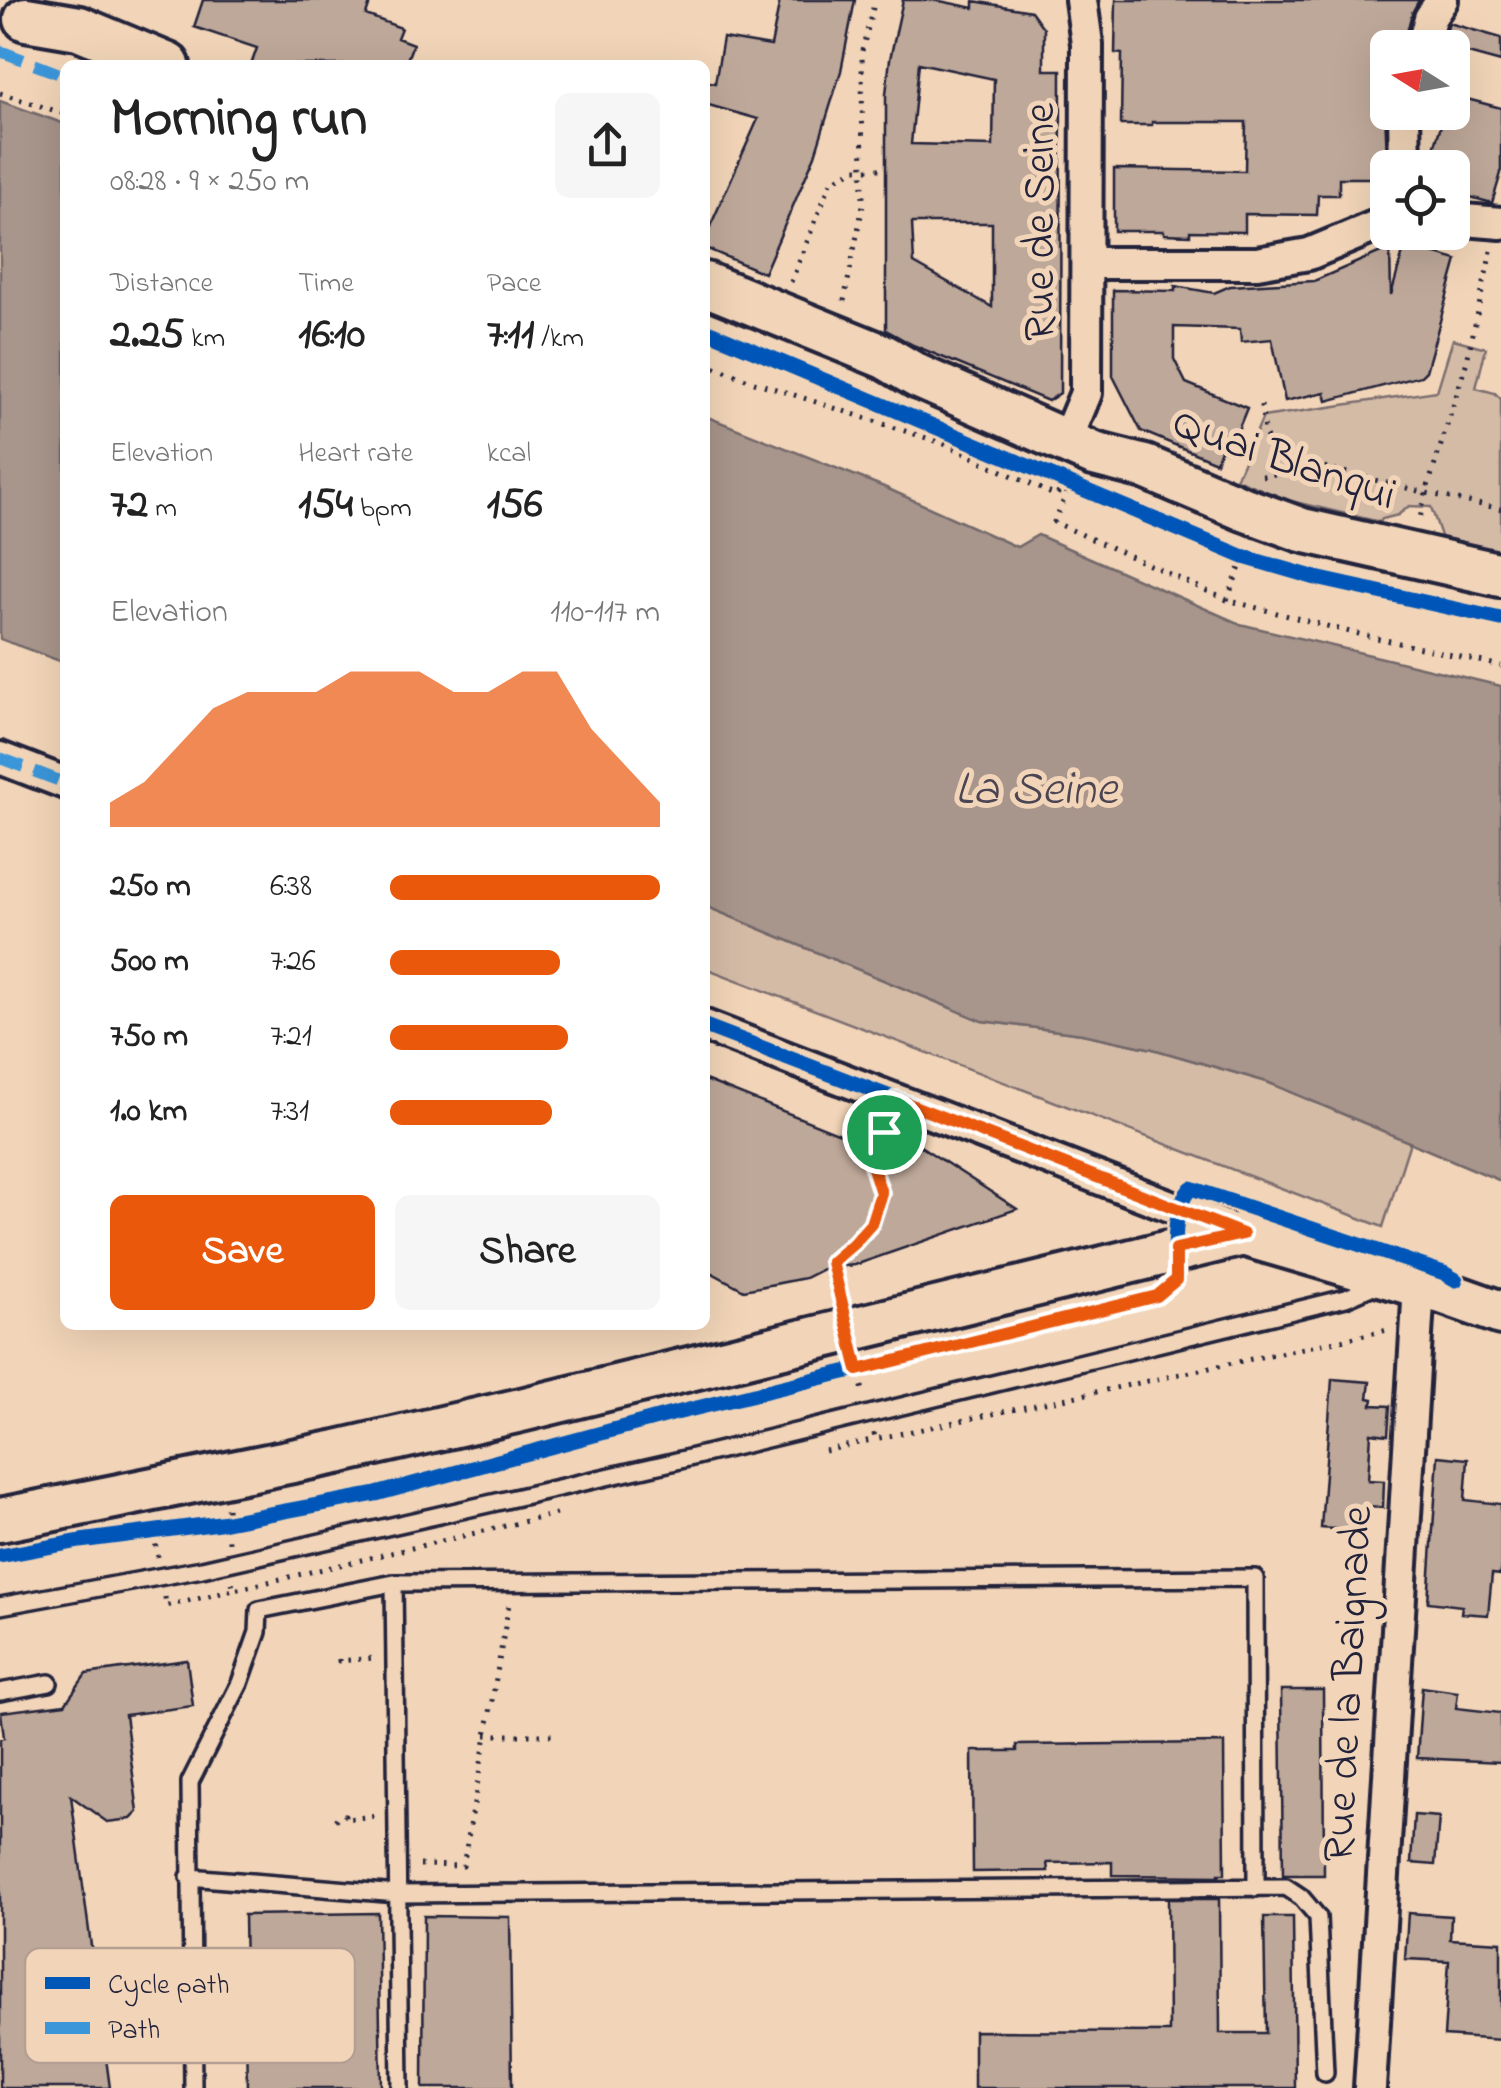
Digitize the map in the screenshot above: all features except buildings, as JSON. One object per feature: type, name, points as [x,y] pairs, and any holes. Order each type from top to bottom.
[{"type":"main road","points":[[18,9],[72,49],[101,60]]},
{"type":"main road","points":[[18,9],[80,28],[156,60]]},
{"type":"main road","name":"Quai Blanqui","points":[[710,286],[886,357],[918,376],[1080,448],[1144,467],[1244,510],[1302,530],[1501,575]]},
{"type":"main road","name":"Quai Blanqui","points":[[710,304],[894,377],[918,376]]},
{"type":"main road","name":"Quai Blanqui","points":[[1080,448],[1130,483],[1300,550],[1501,594]]},
{"type":"main road","points":[[0,1520],[853,1351],[1243,1234],[1501,1313]]},
{"type":"street","name":"Rue de Seine","points":[[1080,448],[1086,393],[1087,44],[1081,0]]},
{"type":"street","points":[[1427,30],[1442,0]]},
{"type":"street","points":[[1470,220],[1499,222]]},
{"type":"street","points":[[1086,263],[1257,263],[1310,254],[1370,229]]},
{"type":"street","points":[[0,758],[60,781]]},
{"type":"street","points":[[710,1028],[1243,1234]]},
{"type":"street","name":"Rue de la Baignade","points":[[1370,2088],[1416,1330],[1405,1282]]},
{"type":"lane","points":[[0,1606],[202,1570],[649,1468],[1405,1282]]},
{"type":"lane","points":[[190,1948],[190,1782],[240,1683],[258,1632],[259,1610],[394,1583],[1255,1578],[1256,1888]]},
{"type":"lane","points":[[394,1583],[400,2088]]},
{"type":"lane","points":[[0,1692],[50,1684]]},
{"type":"lane","points":[[189,1878],[398,1894],[1286,1888],[1301,1897],[1318,1917],[1325,2074]]},
{"type":"lane","points":[[193,2063],[193,2088]]},
{"type":"path","points":[[842,314],[862,205],[862,51],[874,0]]},
{"type":"path","points":[[0,93],[60,112]]},
{"type":"path","points":[[787,290],[831,182],[854,169],[882,169]]},
{"type":"path","points":[[1419,524],[1467,362],[1499,222]]},
{"type":"path","points":[[710,365],[942,443],[1056,496],[1067,481],[1054,522],[1227,600],[1501,666]]},
{"type":"path","points":[[1261,404],[1263,429],[1272,453],[1271,475]]},
{"type":"path","points":[[1256,477],[1324,466],[1501,509]]},
{"type":"path","points":[[1227,600],[1244,557]]},
{"type":"path","points":[[896,1099],[872,1165],[881,1193],[871,1224],[832,1262],[876,1438],[1383,1330],[1416,1330]]},
{"type":"path","points":[[853,1351],[876,1365]]},
{"type":"path","points":[[839,1374],[853,1351]]},
{"type":"path","points":[[210,1524],[246,1518]]},
{"type":"path","points":[[134,1535],[166,1530]]},
{"type":"path","points":[[397,1865],[464,1866],[513,1582]]},
{"type":"path","points":[[339,1658],[394,1656]]},
{"type":"path","points":[[486,1735],[554,1735]]},
{"type":"path","points":[[335,1820],[339,1816],[396,1814]]},
{"type":"shaded area","points":[[1453,339],[1486,348],[1476,388],[1495,393],[1501,399],[1501,552],[1442,539],[1431,507],[1409,506],[1380,522],[1291,501],[1236,479],[1263,417],[1437,391]]},
{"type":"shaded area","points":[[710,908],[982,1021],[1082,1034],[1153,1049],[1267,1082],[1410,1142],[1383,1227],[710,970]]},
{"type":"water","points":[[0,101],[60,122],[60,661],[0,639]]},
{"type":"water","name":"La Seine","points":[[710,418],[884,487],[1017,547],[1038,535],[1240,624],[1501,686],[1501,1181],[1267,1082],[1153,1049],[1082,1034],[982,1021],[710,908]]},
{"type":"marked path","points":[[0,51],[60,74]]},
{"type":"marked path","points":[[0,758],[60,781]]},
{"type":"marked path","points":[[1172,1205],[1243,1234]]},
{"type":"cycle path","points":[[710,332],[1244,557],[1316,578],[1501,619]]},
{"type":"cycle path","points":[[710,1028],[1180,1208]]},
{"type":"cycle path","points":[[0,1556],[227,1522],[376,1494],[672,1414],[1157,1296],[1176,1280],[1177,1220],[1191,1188],[1456,1280]]},
{"type":"route","points":[[896,1099],[1243,1234],[1176,1249],[1176,1280],[1157,1296],[858,1370],[832,1262],[871,1224],[881,1193],[872,1165],[884,1132],[896,1099]]}]
